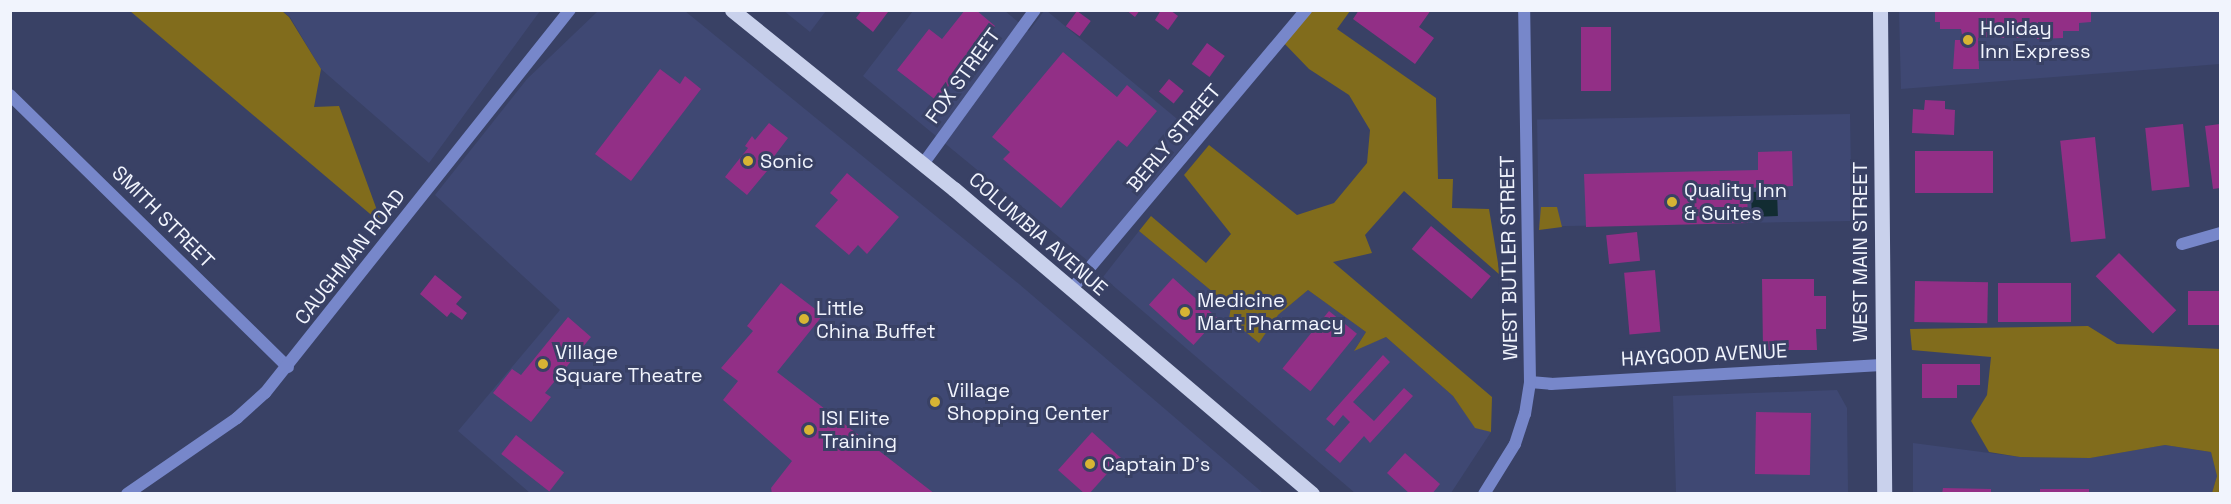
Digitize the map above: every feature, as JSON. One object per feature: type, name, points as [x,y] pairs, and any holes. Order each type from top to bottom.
[{"type":"main road","name":"COLUMBIA AVENUE","points":[[732,10],[923,164],[1312,494]]},
{"type":"main road","name":"WEST MAIN STREET","points":[[1880,10],[1881,365],[1884,494]]},
{"type":"street","name":"CAUGHMAN ROAD","points":[[127,494],[237,418],[288,367],[570,10]]},
{"type":"street","name":"FOX STREET","points":[[923,164],[1035,10]]},
{"type":"street","name":"BERLY STREET","points":[[1071,290],[1306,10]]},
{"type":"street","name":"WEST BUTLER STREET","points":[[1484,494],[1515,444],[1525,414],[1530,382],[1524,10]]},
{"type":"street","name":"SMITH STREET","points":[[10,95],[288,367]]},
{"type":"street","points":[[2182,244],[2220,233]]},
{"type":"street","name":"HAYGOOD AVENUE","points":[[1530,382],[1551,384],[1881,365]]},
{"type":"shaded area","points":[[130,11],[282,11],[289,17],[321,69],[314,107],[339,106],[382,224]]},
{"type":"shaded area","points":[[282,11],[540,11],[429,163],[321,69],[290,17]]},
{"type":"shaded area","points":[[598,11],[685,11],[1019,284],[1263,493],[530,493],[458,431],[560,310],[435,195],[527,79]]},
{"type":"shaded area","points":[[784,11],[826,11],[810,32]]},
{"type":"shaded area","points":[[913,11],[1005,11],[1029,31],[1044,11],[1047,11],[1188,128],[1192,135],[1088,261],[863,76]]},
{"type":"shaded area","points":[[1306,11],[1350,11],[1337,29],[1436,98],[1438,179],[1453,179],[1452,208],[1489,209],[1500,275],[1404,191],[1365,235],[1372,253],[1333,262],[1492,397],[1491,432],[1475,428],[1453,396],[1386,337],[1354,351],[1366,332],[1308,290],[1278,315],[1259,343],[1229,318],[1231,307],[1139,231],[1151,216],[1206,263],[1231,234],[1184,175],[1209,145],[1297,215],[1334,203],[1367,163],[1370,130],[1349,95],[1309,69],[1281,40]]},
{"type":"shaded area","points":[[1899,11],[2220,11],[2220,64],[1901,89]]},
{"type":"shaded area","points":[[1850,114],[1852,221],[1539,226],[1537,119]]},
{"type":"shaded area","points":[[1777,191],[1778,216],[1752,217],[1751,192]]},
{"type":"shaded area","points":[[1541,207],[1557,207],[1562,227],[1539,230]]},
{"type":"shaded area","points":[[1139,231],[1231,307],[1278,315],[1308,290],[1366,332],[1355,349],[1386,337],[1453,396],[1475,427],[1491,432],[1451,493],[1355,493],[1103,277]]},
{"type":"shaded area","points":[[2088,326],[2117,344],[2220,349],[2220,493],[2212,493],[2217,476],[2211,452],[2165,445],[2090,458],[2020,457],[1989,452],[1971,421],[1987,395],[1991,357],[1912,350],[1910,329]]},
{"type":"shaded area","points":[[1837,390],[1847,408],[1848,493],[1676,493],[1673,396]]},
{"type":"shaded area","points":[[1913,443],[2020,457],[2089,458],[2165,445],[2211,452],[2217,476],[2212,493],[1913,493]]},
{"type":"building","points":[[862,10],[887,10],[888,12],[873,32],[856,18]]},
{"type":"building","points":[[965,10],[976,10],[995,26],[937,101],[897,70],[929,29],[942,39]]},
{"type":"building","points":[[1126,10],[1140,10],[1135,17]]},
{"type":"building","points":[[1161,10],[1170,10],[1178,16],[1168,30],[1155,20]]},
{"type":"building","points":[[1359,10],[1431,10],[1419,27],[1434,38],[1415,64],[1353,19]]},
{"type":"building","name":"Holiday Inn Express","points":[[1935,10],[2091,10],[2091,22],[2079,23],[2079,31],[2063,31],[2063,38],[2037,39],[2037,31],[2024,31],[2024,38],[1998,38],[1998,32],[1988,31],[1988,37],[1978,38],[1979,69],[1953,69],[1955,40],[1963,40],[1961,29],[1940,29],[1940,22],[1935,22]]},
{"type":"building","points":[[1077,11],[1091,21],[1080,36],[1066,26]]},
{"type":"building","points":[[1581,27],[1611,27],[1611,91],[1581,91]]},
{"type":"building","points":[[1207,43],[1225,56],[1210,77],[1192,64]]},
{"type":"building","points":[[1063,52],[1117,97],[1127,85],[1157,111],[1127,147],[1118,140],[1061,208],[1003,159],[1010,152],[992,137]]},
{"type":"building","points":[[660,69],[680,84],[685,76],[701,89],[631,181],[595,154]]},
{"type":"building","points":[[1169,79],[1184,91],[1174,103],[1159,91]]},
{"type":"building","points":[[1925,100],[1945,101],[1945,109],[1955,110],[1954,135],[1912,133],[1913,109],[1924,110]]},
{"type":"building","points":[[769,123],[788,138],[769,163],[772,165],[747,195],[725,177],[748,148],[745,146],[752,136],[755,140]]},
{"type":"building","points":[[2183,124],[2190,187],[2152,191],[2145,128]]},
{"type":"building","points":[[2220,124],[2220,188],[2213,189],[2205,126]]},
{"type":"building","points":[[2095,137],[2106,238],[2071,242],[2060,141]]},
{"type":"building","points":[[1792,151],[1793,186],[1747,188],[1748,223],[1586,227],[1584,174],[1758,170],[1758,152]]},
{"type":"building","points":[[1915,151],[1993,151],[1993,193],[1915,193]]},
{"type":"building","points":[[847,173],[899,217],[867,254],[858,245],[849,255],[815,226],[838,200],[830,193]]},
{"type":"building","points":[[1431,226],[1491,276],[1471,299],[1412,249]]},
{"type":"building","points":[[1637,232],[1640,261],[1609,264],[1606,235]]},
{"type":"building","points":[[2119,253],[2176,310],[2153,334],[2096,276]]},
{"type":"building","points":[[1655,270],[1660,332],[1630,334],[1624,273]]},
{"type":"building","points":[[435,275],[462,297],[456,304],[467,313],[462,320],[451,312],[447,317],[420,294]]},
{"type":"building","name":"Medicine Mart Pharmacy","points":[[1173,278],[1218,318],[1193,345],[1149,305]]},
{"type":"building","points":[[1762,279],[1814,279],[1814,296],[1826,296],[1826,329],[1816,329],[1817,350],[1763,350]]},
{"type":"building","points":[[1915,281],[1988,282],[1987,323],[1914,322]]},
{"type":"building","points":[[781,283],[823,315],[777,372],[935,494],[772,494],[771,488],[792,461],[723,400],[738,381],[721,368],[753,331],[747,326]]},
{"type":"building","points":[[1998,283],[2071,283],[2071,322],[1998,322]]},
{"type":"building","points":[[2188,291],[2220,291],[2220,325],[2188,325]]},
{"type":"building","points":[[1329,311],[1357,334],[1310,391],[1282,369]]},
{"type":"building","points":[[568,317],[591,337],[545,393],[551,397],[531,422],[493,393],[512,369],[521,375]]},
{"type":"building","points":[[1383,355],[1390,362],[1353,402],[1374,421],[1404,388],[1413,396],[1370,443],[1364,436],[1340,463],[1325,450],[1350,422],[1343,415],[1334,426],[1326,419]]},
{"type":"building","points":[[1922,364],[1980,364],[1980,385],[1957,385],[1957,398],[1922,398]]},
{"type":"building","points":[[1756,412],[1811,413],[1810,475],[1755,474]]},
{"type":"building","name":"Captain D's","points":[[1092,432],[1121,458],[1089,494],[1085,494],[1058,470]]},
{"type":"building","points":[[516,435],[564,473],[549,491],[501,454]]},
{"type":"building","points":[[1405,453],[1440,484],[1432,494],[1410,494],[1387,473]]},
{"type":"building","points":[[1943,488],[1991,489],[1991,494],[1942,494]]},
{"type":"building","points":[[2040,489],[2089,489],[2089,494],[2040,494]]},
{"type":"place","name":"Holiday Inn Express","points":[[1968,40]]},
{"type":"place","name":"Sonic","points":[[748,161]]},
{"type":"place","name":"Quality Inn & Suites","points":[[1672,202]]},
{"type":"place","name":"Medicine Mart Pharmacy","points":[[1185,312]]},
{"type":"place","name":"Little China Buffet","points":[[804,319]]},
{"type":"place","name":"Village Square Theatre","points":[[543,364]]},
{"type":"place","name":"Village Shopping Center","points":[[935,402]]},
{"type":"place","name":"ISI Elite Training","points":[[809,430]]},
{"type":"place","name":"Captain D's","points":[[1090,464]]}]
